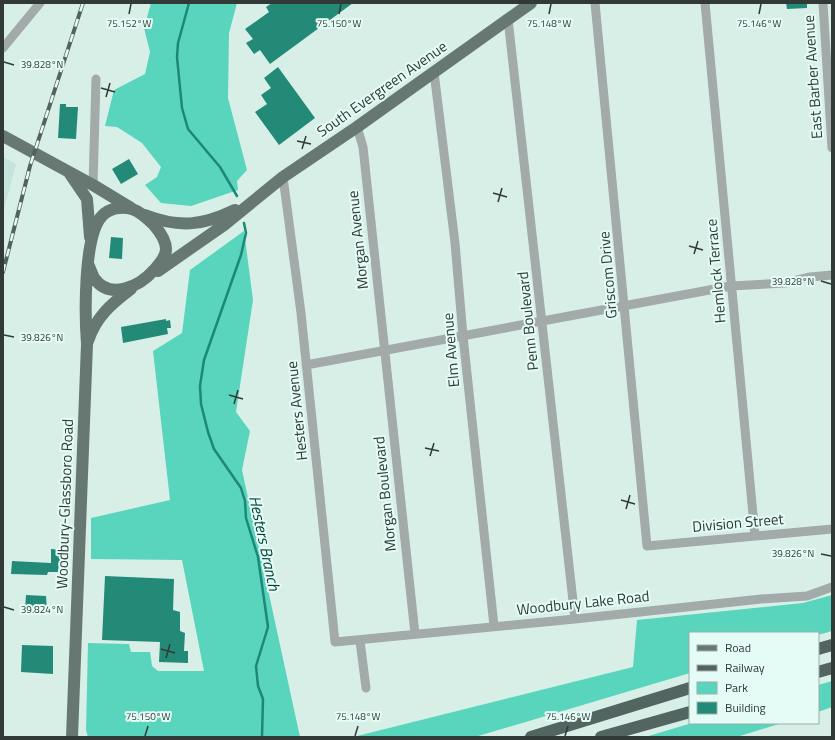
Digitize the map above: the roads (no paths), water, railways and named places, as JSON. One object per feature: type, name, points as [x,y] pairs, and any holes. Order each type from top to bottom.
[{"type":"highway","points":[[819,649],[832,645]]},
{"type":"highway","points":[[819,672],[832,668]]},
{"type":"highway","points":[[531,737],[689,688]]},
{"type":"highway","points":[[601,737],[689,712]]},
{"type":"main road","name":"South Evergreen Avenue","points":[[148,277],[224,225],[283,177],[357,127],[531,3]]},
{"type":"main road","name":"South Evergreen Avenue","points":[[3,136],[67,170],[137,211],[176,224],[199,223],[226,214],[252,202]]},
{"type":"main road","name":"South Evergreen Avenue","points":[[67,170],[76,181],[87,200],[90,246]]},
{"type":"main road","points":[[116,208],[137,211],[156,227],[165,245],[165,256],[148,277],[138,284],[124,290],[107,288],[94,278],[88,264],[90,246],[96,227],[102,216],[116,208]]},
{"type":"main road","name":"Woodbury-Glassboro Road","points":[[72,737],[87,344],[85,325],[88,264]]},
{"type":"main road","name":"Woodbury-Glassboro Road","points":[[87,344],[99,317],[107,308],[138,284]]},
{"type":"street","points":[[3,48],[40,3]]},
{"type":"street","name":"Griscom Drive","points":[[596,3],[647,546]]},
{"type":"street","name":"Hemlock Terrace","points":[[705,3],[755,536]]},
{"type":"street","name":"East Barber Avenue","points":[[823,3],[832,148]]},
{"type":"street","name":"Penn Boulevard","points":[[508,19],[575,619]]},
{"type":"street","name":"Elm Avenue","points":[[434,72],[455,243],[463,336],[494,626]]},
{"type":"street","points":[[93,185],[96,79]]},
{"type":"street","name":"Morgan Avenue","points":[[357,127],[363,147],[384,351]]},
{"type":"street","name":"Hesters Avenue","points":[[283,177],[301,313],[336,642]]},
{"type":"street","points":[[306,365],[731,286],[786,283],[810,277],[832,275]]},
{"type":"street","name":"Morgan Boulevard","points":[[384,351],[415,634]]},
{"type":"street","name":"Division Street","points":[[647,546],[832,529]]},
{"type":"street","name":"Woodbury Lake Road","points":[[336,642],[761,599],[807,596],[832,587]]},
{"type":"street","points":[[360,640],[366,688]]},
{"type":"waterway","name":"Hesters Branch","points":[[189,3],[178,43],[177,57],[182,108],[188,129],[220,167],[237,196]]},
{"type":"waterway","name":"Hesters Branch","points":[[244,223],[246,233],[241,255],[204,360],[200,386],[201,404],[208,432],[214,449],[241,488],[245,501],[246,518],[258,557],[268,627],[256,666],[258,686],[263,699],[262,737]]},
{"type":"railway","points":[[3,272],[30,166],[83,3]]}]
